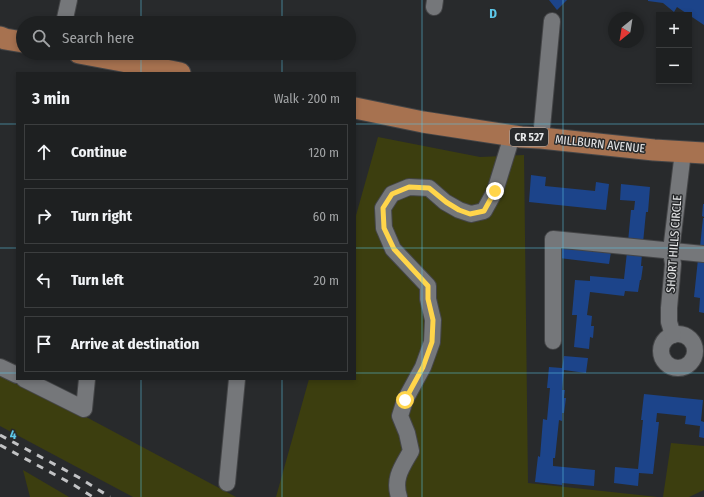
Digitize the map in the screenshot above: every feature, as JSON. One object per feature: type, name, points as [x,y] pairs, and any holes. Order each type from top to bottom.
[{"type":"main road","points":[[100,60],[122,67],[170,72]]},
{"type":"main road","name":"MILLBURN AVENUE","points":[[356,108],[423,122],[512,136],[654,150],[704,153]]},
{"type":"street","points":[[66,16],[69,0]]},
{"type":"street","points":[[541,138],[552,20]]},
{"type":"street","points":[[398,497],[396,488],[398,474],[410,451],[407,433],[400,416],[405,400],[423,367],[432,342],[433,320],[428,299],[428,286],[394,249],[384,228],[383,208],[392,194],[409,187],[429,188],[446,202],[459,210],[470,214],[484,211],[495,191],[512,136]]},
{"type":"street","name":"SHORT HILLS CIRCLE","points":[[673,335],[669,322],[673,264],[671,251],[683,152]]},
{"type":"street","points":[[553,341],[553,239],[704,254]]},
{"type":"street","points":[[0,366],[16,374]]},
{"type":"street","points":[[26,380],[84,409],[87,380]]},
{"type":"street","points":[[227,483],[237,380]]},
{"type":"shaded area","points":[[378,137],[480,157],[524,155],[528,483],[658,497],[276,497],[309,380],[356,380],[356,215]]},
{"type":"shaded area","points":[[0,371],[236,497],[133,497],[0,426]]},
{"type":"shaded area","points":[[671,443],[704,446],[704,490],[689,497],[663,497]]},
{"type":"shaded area","points":[[23,470],[69,497],[30,497]]},
{"type":"building","points":[[549,0],[567,0],[557,10]]},
{"type":"building","points":[[704,0],[704,25],[692,17],[692,12],[684,12],[677,7],[674,12],[663,3],[648,1]]},
{"type":"building","points":[[531,175],[546,177],[545,186],[595,191],[596,182],[609,184],[606,210],[529,202]]},
{"type":"building","points":[[621,184],[650,187],[643,243],[628,242],[631,210],[634,210],[635,201],[620,200]]},
{"type":"building","points":[[704,204],[704,217],[702,216]]},
{"type":"building","points":[[704,218],[704,248],[700,247]]},
{"type":"building","points":[[561,246],[611,252],[609,264],[559,258]]},
{"type":"building","points":[[627,252],[642,254],[641,266],[643,266],[638,292],[625,291],[624,296],[590,292],[587,315],[592,316],[591,326],[594,326],[593,338],[590,337],[589,349],[574,347],[577,315],[572,315],[575,280],[590,281],[590,276],[624,279]]},
{"type":"building","points":[[698,259],[704,260],[704,313],[699,312],[700,298],[694,297]]},
{"type":"building","points":[[564,356],[588,358],[586,373],[564,370],[562,390],[565,390],[564,398],[566,398],[564,413],[562,413],[562,421],[559,420],[553,466],[595,470],[594,486],[535,482],[538,456],[540,457],[543,419],[547,420],[550,388],[547,388],[549,367],[562,368]]},
{"type":"building","points":[[644,394],[703,400],[701,421],[704,422],[704,438],[699,437],[700,426],[685,424],[686,416],[657,413],[656,422],[659,422],[653,474],[639,473],[638,486],[614,483],[615,467],[638,469]]},
{"type":"railway","points":[[0,435],[78,477],[110,497]]},
{"type":"railway","points":[[0,445],[74,485],[93,497]]},
{"type":"route","points":[[405,400],[423,367],[432,342],[433,320],[428,299],[428,286],[394,249],[384,228],[383,208],[392,194],[409,187],[429,188],[446,202],[459,210],[470,214],[484,211],[495,191]]}]
